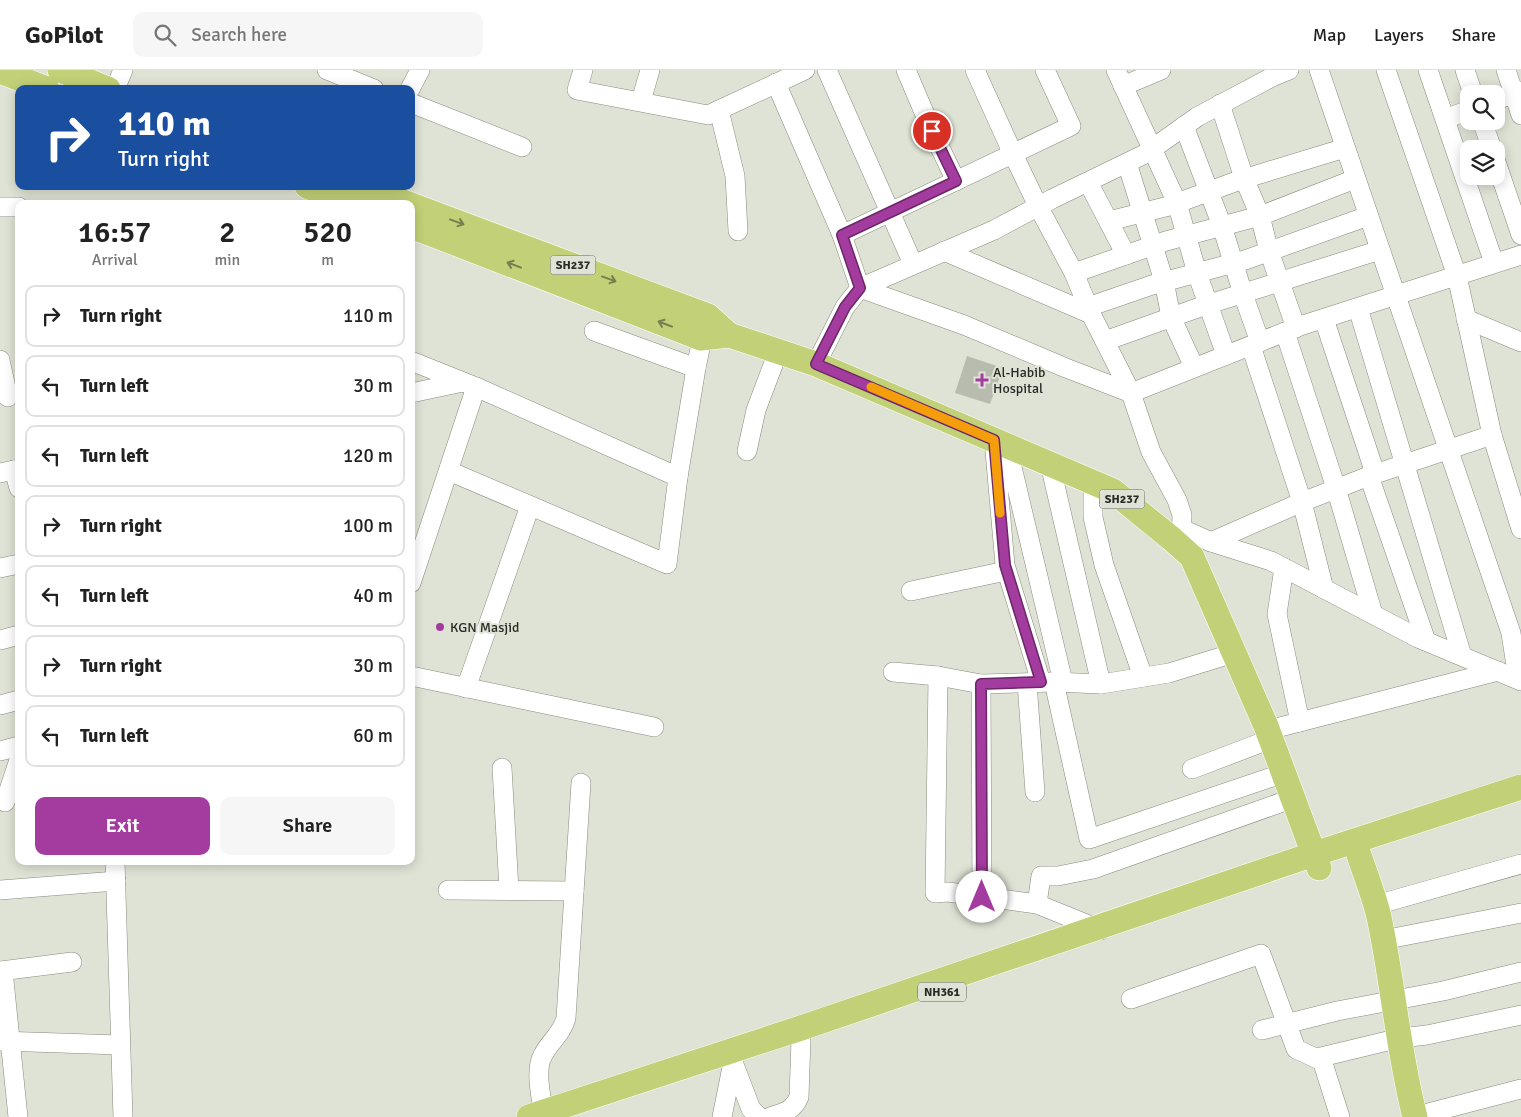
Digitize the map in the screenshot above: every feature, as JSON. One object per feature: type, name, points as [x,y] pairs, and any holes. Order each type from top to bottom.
[{"type":"main road","points":[[60,70],[98,85]]},
{"type":"main road","points":[[0,71],[37,85]]},
{"type":"main road","name":"SH237","points":[[324,190],[381,200]]},
{"type":"main road","name":"SH237","points":[[415,206],[705,327]]},
{"type":"main road","name":"SH237","points":[[415,227],[816,364],[1113,491],[1181,538],[1192,557],[1270,735],[1316,861]]},
{"type":"main road","points":[[1316,861],[1521,787]]},
{"type":"main road","points":[[1316,861],[1359,856],[1521,802]]},
{"type":"main road","points":[[1359,856],[1376,905],[1394,1000],[1406,1082],[1414,1117]]},
{"type":"main road","name":"NH361","points":[[546,1116],[583,1109],[733,1062],[1104,931],[1316,861]]},
{"type":"main road","points":[[546,1116],[801,1028],[1104,931]]},
{"type":"street","points":[[117,85],[124,70]]},
{"type":"street","points":[[327,70],[364,85]]},
{"type":"street","points":[[412,85],[420,70]]},
{"type":"street","points":[[583,70],[577,90],[708,115],[805,70]]},
{"type":"street","points":[[641,101],[650,70]]},
{"type":"street","points":[[827,70],[913,264]]},
{"type":"street","points":[[906,70],[956,181]]},
{"type":"street","points":[[975,70],[1038,206],[1074,273],[1131,393],[1151,452],[1177,500],[1182,515],[1181,538],[1211,542],[1271,561],[1426,641],[1519,680]]},
{"type":"street","points":[[842,235],[1071,126],[1045,70]]},
{"type":"street","points":[[1161,70],[1120,78],[1177,203],[1197,272],[1226,355]]},
{"type":"street","points":[[816,364],[845,307],[860,288],[994,230],[1038,206],[1127,163],[1152,150],[1197,117],[1220,104],[1259,76],[1288,70]]},
{"type":"street","points":[[1319,70],[1511,633],[1519,680]]},
{"type":"street","points":[[1386,70],[1457,276],[1492,434],[1516,495],[1521,529]]},
{"type":"street","points":[[1428,70],[1494,263]]},
{"type":"street","points":[[1465,70],[1470,85]]},
{"type":"street","points":[[1506,70],[1517,92],[1521,115]]},
{"type":"street","points":[[776,83],[842,235],[860,288]]},
{"type":"street","points":[[1505,97],[1517,92]]},
{"type":"street","points":[[1220,104],[1244,178],[1260,216],[1269,251],[1280,282],[1290,330],[1373,614]]},
{"type":"street","points":[[415,105],[522,147]]},
{"type":"street","points":[[719,110],[735,176],[738,231]]},
{"type":"street","points":[[1445,119],[1460,113]]},
{"type":"street","points":[[1184,126],[1222,226],[1243,294],[1255,344],[1302,502],[1324,589]]},
{"type":"street","points":[[1109,221],[1177,203],[1244,178],[1345,148]]},
{"type":"street","points":[[1127,163],[1164,281],[1171,317],[1194,367]]},
{"type":"street","points":[[1074,273],[1187,235],[1260,216],[1355,179]]},
{"type":"street","points":[[1088,182],[1126,256]]},
{"type":"street","points":[[1504,185],[1521,235]]},
{"type":"street","points":[[0,207],[15,207]]},
{"type":"street","points":[[944,251],[1090,310],[1164,281],[1233,263],[1368,216]]},
{"type":"street","points":[[1105,341],[1209,304],[1380,250]]},
{"type":"street","points":[[860,288],[964,325],[1131,393],[1290,330],[1521,255]]},
{"type":"street","points":[[1358,308],[1462,656]]},
{"type":"street","points":[[1324,319],[1426,641]]},
{"type":"street","points":[[1466,319],[1521,342]]},
{"type":"street","points":[[449,471],[667,564],[678,477],[696,368],[705,327]]},
{"type":"street","points":[[594,331],[696,368]]},
{"type":"street","points":[[747,451],[756,410],[778,352]]},
{"type":"street","points":[[0,360],[9,397]]},
{"type":"street","points":[[415,363],[678,477]]},
{"type":"street","points":[[415,392],[469,385]]},
{"type":"street","points":[[415,571],[449,471],[469,385]]},
{"type":"street","points":[[1211,542],[1372,474],[1492,434]]},
{"type":"street","points":[[1000,443],[1003,552],[1006,571],[1046,682],[1035,792]]},
{"type":"street","points":[[1000,443],[1046,682],[1089,839],[1284,773]]},
{"type":"street","points":[[1050,464],[1101,684]]},
{"type":"street","points":[[1094,483],[1093,517],[1104,565],[1143,677]]},
{"type":"street","points":[[466,688],[530,506]]},
{"type":"street","points":[[0,568],[15,565]]},
{"type":"street","points":[[1284,568],[1277,614],[1300,722]]},
{"type":"street","points":[[910,591],[1006,571]]},
{"type":"street","points":[[0,640],[15,637]]},
{"type":"street","points":[[893,672],[938,676],[981,684],[1046,682],[1101,684],[1169,673],[1234,653]]},
{"type":"street","points":[[1192,769],[1300,722],[1498,671]]},
{"type":"street","points":[[938,676],[935,893],[948,892],[1037,904],[1104,931]]},
{"type":"street","points":[[415,677],[654,727]]},
{"type":"street","points":[[981,684],[982,897]]},
{"type":"street","points":[[0,705],[15,701]]},
{"type":"street","points":[[0,751],[15,747]]},
{"type":"street","points":[[502,768],[509,890]]},
{"type":"street","points":[[8,802],[15,775]]},
{"type":"street","points":[[546,1116],[539,1063],[546,1050],[558,1036],[566,1018],[581,783]]},
{"type":"street","points":[[1037,904],[1040,876],[1058,876],[1093,869],[1294,798]]},
{"type":"street","points":[[1376,905],[1521,864]]},
{"type":"street","points":[[115,865],[123,1117]]},
{"type":"street","points":[[0,890],[116,881]]},
{"type":"street","points":[[448,890],[574,891]]},
{"type":"street","points":[[1383,940],[1521,913]]},
{"type":"street","points":[[1131,999],[1261,954],[1296,1049],[1322,1061]]},
{"type":"street","points":[[18,1117],[5,1041],[2,971],[72,962]]},
{"type":"street","points":[[1262,1030],[1337,1011],[1443,991],[1521,972]]},
{"type":"street","points":[[1340,1117],[1321,1057],[1400,1038],[1427,1035],[1521,1015]]},
{"type":"street","points":[[770,1117],[790,1111],[797,1103],[799,1097],[801,1039]]},
{"type":"street","points":[[5,1041],[120,1044]]},
{"type":"street","points":[[722,1117],[733,1062]]},
{"type":"street","points":[[733,1062],[751,1109],[759,1117]]},
{"type":"street","points":[[1414,1117],[1521,1088]]},
{"type":"building","points":[[967,356],[1003,368],[990,404],[955,393]]},
{"type":"slow traffic","points":[[871,387],[994,440],[1000,513]]},
{"type":"place","name":"Al-Habib Hospital","points":[[982,380]]},
{"type":"place","name":"KGN Masjid","points":[[440,627]]},
{"type":"route","points":[[932,131],[956,181],[842,235],[860,288],[845,307],[816,364],[994,440],[1005,565],[1041,682],[981,684],[982,897]]}]
